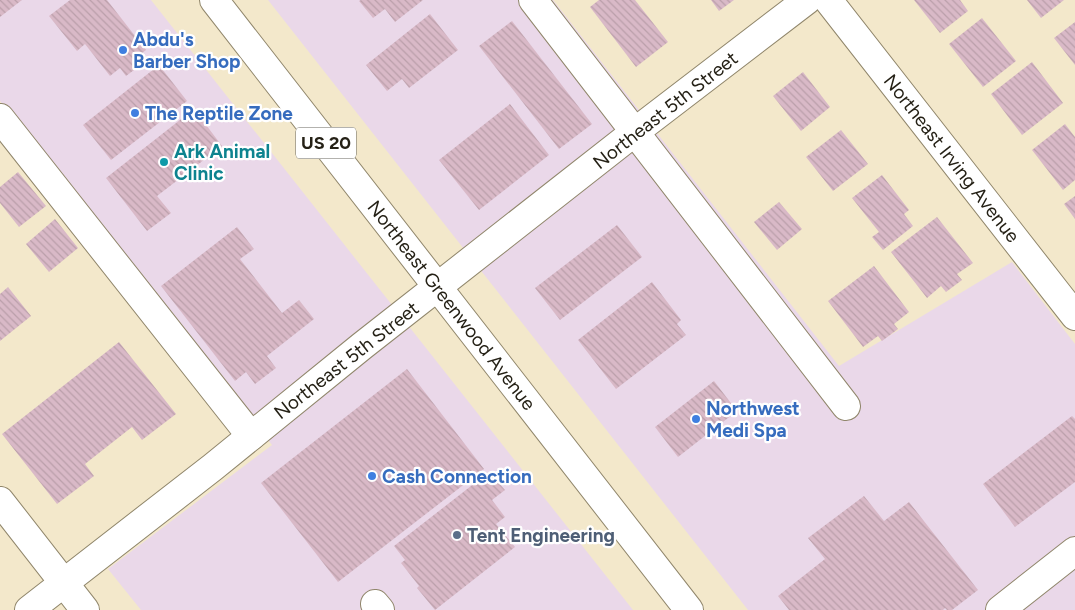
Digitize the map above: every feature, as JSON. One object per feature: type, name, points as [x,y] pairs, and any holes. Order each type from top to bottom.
[{"type":"street","name":"Northeast Greenwood Avenue","points":[[214,0],[689,610]]},
{"type":"street","points":[[533,0],[636,131],[846,406]]},
{"type":"street","name":"Northeast 5th Street","points":[[29,610],[636,131],[807,0]]},
{"type":"street","name":"Northeast Irving Avenue","points":[[828,0],[1075,316]]},
{"type":"street","points":[[0,118],[251,436]]},
{"type":"street","points":[[0,501],[85,610]]},
{"type":"street","points":[[1000,610],[1075,551]]},
{"type":"shaded area","points":[[0,0],[151,0],[633,610],[141,610],[108,569],[272,445],[0,101]]},
{"type":"shaded area","points":[[268,0],[553,0],[839,366],[1012,262],[1075,344],[1075,610],[748,610]]},
{"type":"building","points":[[0,0],[22,0],[0,17]]},
{"type":"building","points":[[70,0],[107,0],[146,50],[137,57],[142,64],[126,76],[120,68],[110,76],[85,44],[77,51],[49,16]]},
{"type":"building","points":[[423,0],[395,22],[385,9],[373,18],[359,1]]},
{"type":"building","points":[[599,0],[635,0],[668,42],[636,67],[590,7]]},
{"type":"building","points":[[711,0],[734,0],[719,11]]},
{"type":"building","points":[[914,0],[960,0],[968,11],[940,33]]},
{"type":"building","points":[[1027,0],[1064,0],[1041,18]]},
{"type":"building","points":[[430,14],[458,50],[409,88],[402,79],[387,91],[366,65]]},
{"type":"building","points":[[982,18],[1016,61],[983,87],[949,44]]},
{"type":"building","points":[[512,21],[592,124],[559,149],[479,46]]},
{"type":"building","points":[[1075,22],[1075,65],[1054,38]]},
{"type":"building","points":[[1032,62],[1063,103],[1022,135],[991,94]]},
{"type":"building","name":"The Reptile Zone","points":[[159,65],[187,101],[111,160],[83,125]]},
{"type":"building","points":[[803,72],[830,107],[801,131],[773,96]]},
{"type":"building","points":[[510,104],[549,155],[479,210],[439,160]]},
{"type":"building","name":"Ark Animal Clinic","points":[[194,109],[222,146],[157,196],[171,213],[147,231],[106,178]]},
{"type":"building","points":[[1065,124],[1075,137],[1075,180],[1063,190],[1032,150]]},
{"type":"building","points":[[841,130],[868,164],[833,191],[806,157]]},
{"type":"building","points":[[18,172],[46,206],[19,227],[0,203],[0,187]]},
{"type":"building","points":[[882,175],[909,210],[904,214],[913,226],[883,250],[872,237],[879,232],[852,198]]},
{"type":"building","points":[[1075,196],[1075,219],[1064,204]]},
{"type":"building","points":[[779,202],[802,229],[777,250],[754,222]]},
{"type":"building","points":[[937,217],[973,263],[957,274],[962,280],[946,292],[941,286],[927,298],[891,252]]},
{"type":"building","points":[[55,219],[78,248],[49,272],[26,244]]},
{"type":"building","points":[[617,225],[642,257],[560,320],[535,288]]},
{"type":"building","points":[[237,227],[254,249],[240,259],[282,313],[299,300],[314,319],[267,356],[276,368],[255,384],[246,372],[235,381],[161,286]]},
{"type":"building","points":[[874,266],[909,312],[894,324],[898,329],[882,341],[878,336],[863,347],[828,301]]},
{"type":"building","points":[[652,282],[681,320],[677,324],[686,335],[616,389],[578,340]]},
{"type":"building","points":[[8,287],[31,316],[0,341],[0,294]]},
{"type":"building","points":[[119,342],[176,414],[142,440],[132,427],[85,464],[94,476],[57,504],[2,434]]},
{"type":"building","name":"Cash Connection","points":[[407,369],[484,469],[338,582],[261,483]]},
{"type":"building","name":"Northwest Medi Spa","points":[[714,381],[737,411],[678,457],[655,427]]},
{"type":"building","points":[[1072,416],[1075,419],[1075,482],[1015,527],[983,484]]},
{"type":"building","name":"Tent Engineering","points":[[489,472],[505,490],[492,500],[505,517],[496,524],[515,547],[435,610],[417,588],[419,586],[401,563],[405,560],[394,546]]},
{"type":"building","points":[[864,496],[884,521],[909,502],[978,590],[952,610],[945,608],[943,610],[789,610],[778,596],[825,559],[808,538]]},
{"type":"place","name":"Abdu's Barber Shop","points":[[123,50]]},
{"type":"place","name":"The Reptile Zone","points":[[135,113]]},
{"type":"place","name":"Ark Animal Clinic","points":[[164,162]]},
{"type":"place","name":"Northwest Medi Spa","points":[[696,419]]},
{"type":"place","name":"Cash Connection","points":[[372,476]]},
{"type":"place","name":"Tent Engineering","points":[[457,535]]}]
